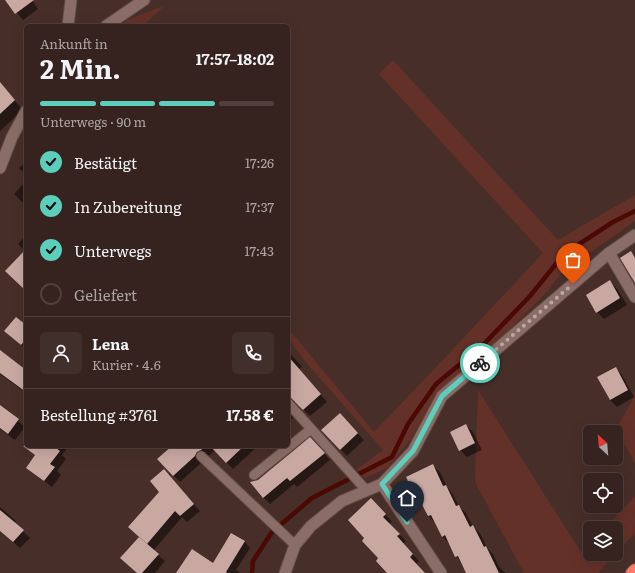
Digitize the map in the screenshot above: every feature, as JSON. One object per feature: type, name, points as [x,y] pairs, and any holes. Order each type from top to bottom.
[{"type":"highway","points":[[632,573],[635,570]]},
{"type":"street","points":[[68,24],[71,0]]},
{"type":"street","points":[[109,24],[144,0]]},
{"type":"street","points":[[0,168],[12,137],[24,115]]},
{"type":"street","points":[[285,573],[295,545],[311,526],[342,501],[382,484],[413,451],[442,396],[609,253],[635,235]]},
{"type":"street","points":[[609,253],[635,297]]},
{"type":"street","points":[[382,484],[441,573]]},
{"type":"lane","points":[[290,405],[366,490]]},
{"type":"lane","points":[[290,446],[311,429]]},
{"type":"lane","points":[[254,475],[287,448]]},
{"type":"lane","points":[[201,456],[295,545]]},
{"type":"shaded area","points":[[164,6],[145,24],[123,24],[127,20]]},
{"type":"shaded area","points":[[393,60],[558,240],[635,195],[635,221],[562,272],[547,292],[507,332],[437,393],[411,439],[387,468],[365,478],[357,469],[383,450],[309,366],[290,342],[290,330],[374,432],[543,253],[379,74]]},
{"type":"shaded area","points":[[478,390],[581,552],[583,550],[583,561],[609,561],[598,573],[524,573],[475,482]]},
{"type":"shaded area","points":[[635,395],[635,463],[623,442],[623,425],[619,425]]},
{"type":"shaded area","points":[[635,496],[635,533],[623,546],[623,521],[612,521],[620,513],[623,513],[623,509]]},
{"type":"building","points":[[5,0],[34,0],[15,14]]},
{"type":"building","points":[[0,82],[15,100],[0,114]]},
{"type":"building","points":[[24,251],[24,289],[5,271]]},
{"type":"building","points":[[631,251],[635,258],[635,283],[620,258]]},
{"type":"building","points":[[610,280],[620,298],[596,313],[586,295]]},
{"type":"building","points":[[16,317],[24,323],[24,341],[21,345],[4,331]]},
{"type":"building","points":[[0,350],[24,368],[24,391],[0,373]]},
{"type":"building","points":[[290,358],[321,394],[303,410],[290,397]]},
{"type":"building","points":[[616,367],[628,390],[610,400],[597,377]]},
{"type":"building","points":[[0,405],[19,419],[8,434],[0,428]]},
{"type":"building","points":[[340,413],[358,433],[340,450],[321,430]]},
{"type":"building","points":[[466,424],[475,443],[459,451],[450,432]]},
{"type":"building","points":[[310,437],[325,453],[290,481],[287,478],[263,498],[250,482],[258,480]]},
{"type":"building","points":[[26,448],[56,448],[60,451],[50,464],[55,467],[44,481],[26,468],[35,455]]},
{"type":"building","points":[[170,448],[204,448],[197,452],[195,456],[173,476],[157,459]]},
{"type":"building","points":[[212,448],[242,448],[226,463]]},
{"type":"building","points":[[433,464],[443,486],[446,485],[456,506],[459,505],[470,527],[473,525],[484,547],[486,546],[499,573],[466,573],[458,556],[455,557],[445,535],[442,537],[431,515],[428,516],[417,495],[415,496],[406,477]]},
{"type":"building","points":[[164,469],[194,504],[180,516],[175,511],[147,544],[128,527],[159,492],[150,481]]},
{"type":"building","points":[[371,498],[386,514],[383,517],[400,534],[397,536],[413,554],[410,557],[425,573],[387,573],[376,561],[378,558],[362,541],[364,538],[348,520]]},
{"type":"building","points":[[0,510],[24,530],[13,542],[0,531]]},
{"type":"building","points":[[231,533],[245,541],[226,572],[227,573],[176,573],[192,549],[213,563]]},
{"type":"building","points":[[139,537],[159,554],[142,573],[137,573],[120,558]]},
{"type":"waterway","points":[[252,573],[253,561],[272,532],[312,498],[392,457],[408,424],[436,384],[482,346],[530,296],[564,254],[613,222],[635,211]]},
{"type":"way so far","points":[[480,363],[573,284]]},
{"type":"route","points":[[407,522],[382,484],[413,451],[442,396],[480,363]]}]
